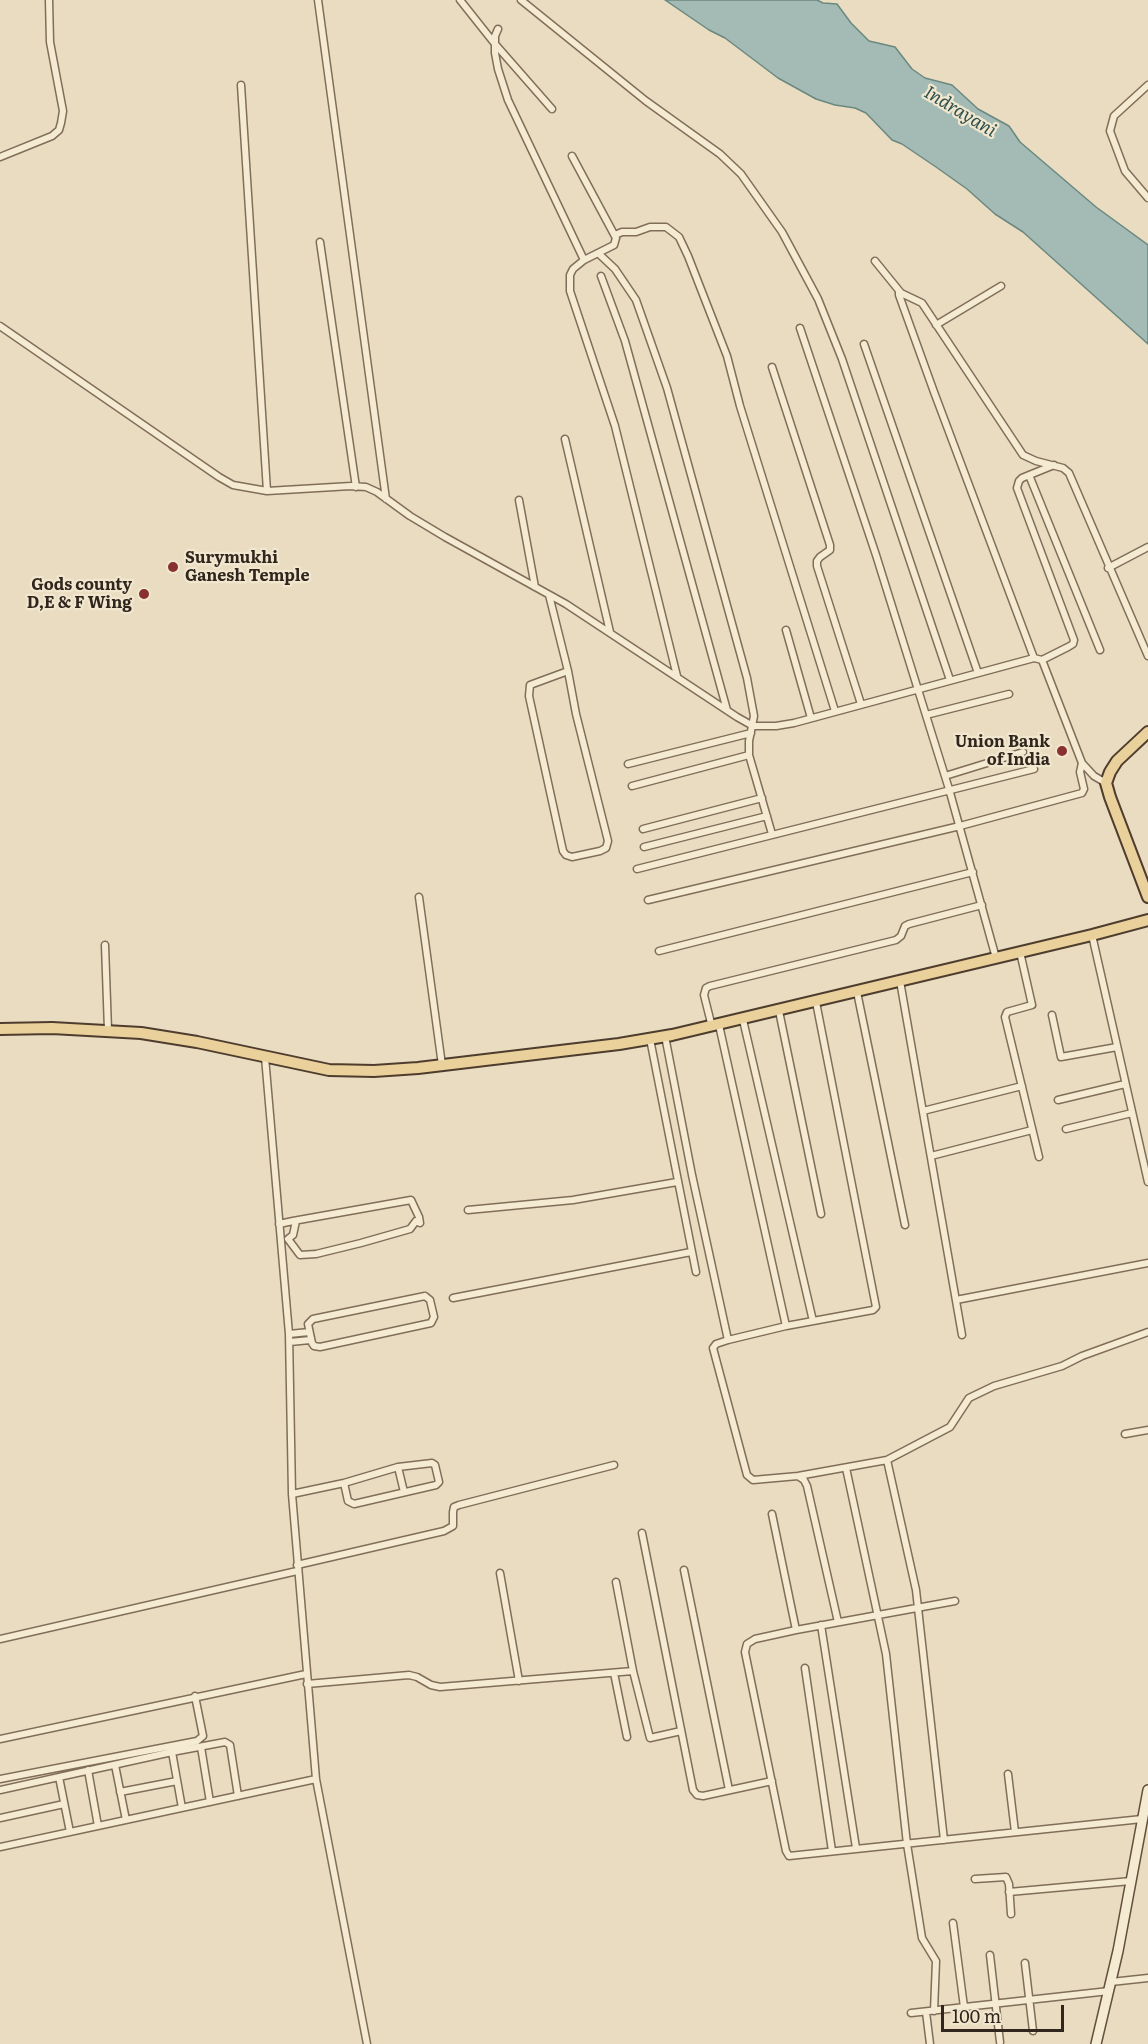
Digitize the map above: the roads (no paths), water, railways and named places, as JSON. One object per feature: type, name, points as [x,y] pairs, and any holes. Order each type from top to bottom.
[{"type":"main road","points":[[1148,732],[1117,761],[1110,771],[1107,783],[1110,798],[1148,897]]},
{"type":"main road","points":[[0,1029],[108,1030],[166,1036],[329,1070],[374,1071],[442,1065],[650,1039],[716,1026],[1148,920]]},
{"type":"main road","points":[[1096,2044],[1110,1986],[1147,1796]]},
{"type":"street","points":[[0,157],[52,136],[59,130],[63,111],[50,42],[50,0]]},
{"type":"street","points":[[318,0],[386,499]]},
{"type":"street","points":[[459,0],[552,109]]},
{"type":"street","points":[[521,0],[646,101],[720,154],[741,174],[782,232],[818,299],[838,349],[950,680]]},
{"type":"street","points":[[498,29],[495,44],[498,69],[508,100],[584,260]]},
{"type":"street","points":[[241,85],[267,491]]},
{"type":"street","points":[[1148,85],[1114,116],[1110,131],[1125,171],[1148,198]]},
{"type":"street","points":[[572,156],[615,235],[614,245],[584,260],[573,269],[570,275],[570,291],[615,426],[678,677]]},
{"type":"street","points":[[615,235],[650,227],[666,227],[675,233],[688,256],[728,356],[740,406],[835,711]]},
{"type":"street","points":[[321,242],[356,487]]},
{"type":"street","points":[[598,253],[615,270],[636,300],[667,388],[738,642],[753,706],[749,755],[772,834]]},
{"type":"street","points":[[875,261],[899,291],[922,303],[1018,450],[1030,459],[1063,468],[1069,473],[1108,568],[1148,656]]},
{"type":"street","points":[[601,276],[625,341],[728,710]]},
{"type":"street","points":[[936,325],[1001,286]]},
{"type":"street","points":[[899,291],[918,349],[1034,658]]},
{"type":"street","points":[[0,326],[233,485],[267,491],[366,488],[445,537],[610,632],[753,726],[776,726],[811,718],[1034,658],[1042,660],[1068,647],[1074,640],[1017,488],[1018,481],[1054,465]]},
{"type":"street","points":[[800,328],[918,689],[960,825],[996,958]]},
{"type":"street","points":[[864,344],[978,673]]},
{"type":"street","points":[[772,367],[830,545],[830,550],[817,561],[861,704]]},
{"type":"street","points":[[564,439],[610,632]]},
{"type":"street","points":[[1029,475],[1100,650]]},
{"type":"street","points":[[519,500],[535,587]]},
{"type":"street","points":[[1108,568],[1148,547]]},
{"type":"street","points":[[549,595],[568,671],[576,714],[608,841],[606,848],[600,851],[572,856],[566,855],[563,850],[529,696],[530,685],[568,671]]},
{"type":"street","points":[[786,630],[811,718]]},
{"type":"street","points":[[1042,660],[1083,763],[1094,776],[1107,783]]},
{"type":"street","points":[[926,715],[1009,694]]},
{"type":"street","points":[[628,764],[750,733]]},
{"type":"street","points":[[945,776],[1023,752]]},
{"type":"street","points":[[632,786],[749,755]]},
{"type":"street","points":[[648,900],[960,825],[1082,793],[1080,772],[1083,763]]},
{"type":"street","points":[[637,869],[1034,769]]},
{"type":"street","points":[[643,829],[762,798]]},
{"type":"street","points":[[644,847],[767,816]]},
{"type":"street","points":[[659,951],[973,872]]},
{"type":"street","points":[[419,897],[442,1065]]},
{"type":"street","points":[[786,1326],[716,1026],[704,991],[710,986],[896,940],[901,936],[905,926],[909,924],[982,905]]},
{"type":"street","points":[[1092,935],[1148,1182]]},
{"type":"street","points":[[105,945],[108,1030]]},
{"type":"street","points":[[1020,952],[1032,1005],[1009,1011],[1005,1017],[1039,1157]]},
{"type":"street","points":[[900,981],[962,1335]]},
{"type":"street","points":[[857,992],[905,1224]]},
{"type":"street","points":[[816,1002],[877,1302],[873,1310],[786,1326],[716,1344],[713,1348],[747,1475],[753,1480],[798,1476],[887,1460],[950,1427],[969,1398],[994,1386],[1062,1366],[1082,1356],[1148,1332]]},
{"type":"street","points":[[779,1011],[821,1214]]},
{"type":"street","points":[[1052,1015],[1061,1058],[1117,1047]]},
{"type":"street","points":[[743,1020],[813,1321]]},
{"type":"street","points":[[665,1036],[728,1340]]},
{"type":"street","points":[[650,1039],[696,1272]]},
{"type":"street","points":[[265,1057],[290,1342],[292,1494],[316,1779],[367,2044]]},
{"type":"street","points":[[1058,1100],[1125,1084]]},
{"type":"street","points":[[923,1111],[1022,1086]]},
{"type":"street","points":[[1066,1129],[1132,1113]]},
{"type":"street","points":[[931,1156],[1032,1130]]},
{"type":"street","points":[[468,1210],[573,1200],[677,1182]]},
{"type":"street","points":[[279,1224],[411,1200],[420,1217],[420,1223],[416,1221],[410,1229],[316,1254],[300,1255],[288,1239],[293,1234],[297,1221]]},
{"type":"street","points":[[453,1298],[691,1252]]},
{"type":"street","points":[[956,1300],[1148,1263]]},
{"type":"street","points":[[425,1296],[430,1300],[434,1321],[426,1325],[320,1347],[314,1346],[310,1340],[308,1324],[313,1319],[425,1296]]},
{"type":"street","points":[[289,1334],[309,1332]]},
{"type":"street","points":[[290,1342],[310,1340]]},
{"type":"street","points":[[1125,1434],[1148,1430]]},
{"type":"street","points":[[887,1460],[909,1553],[918,1607],[944,1840]]},
{"type":"street","points":[[292,1494],[344,1483],[399,1467],[432,1463],[435,1465],[438,1484],[351,1503],[348,1501],[344,1483]]},
{"type":"street","points":[[0,1639],[444,1531],[453,1526],[454,1507],[459,1505],[614,1465]]},
{"type":"street","points":[[399,1467],[404,1492]]},
{"type":"street","points":[[846,1468],[886,1654],[907,1844],[922,1938],[936,1961],[934,2011]]},
{"type":"street","points":[[798,1476],[807,1486],[837,1622]]},
{"type":"street","points":[[772,1514],[796,1630]]},
{"type":"street","points":[[642,1533],[693,1790],[697,1795],[704,1796],[772,1781]]},
{"type":"street","points":[[684,1570],[729,1790]]},
{"type":"street","points":[[500,1573],[519,1681]]},
{"type":"street","points":[[616,1582],[633,1671],[650,1738],[681,1731]]},
{"type":"street","points":[[955,1601],[796,1630],[755,1639],[747,1644],[745,1652],[786,1851],[789,1856],[1142,1820]]},
{"type":"street","points":[[821,1625],[856,1848]]},
{"type":"street","points":[[805,1668],[832,1851]]},
{"type":"street","points":[[307,1684],[409,1675],[431,1686],[440,1687],[633,1671]]},
{"type":"street","points":[[614,1673],[627,1737]]},
{"type":"street","points":[[0,1739],[306,1674]]},
{"type":"street","points":[[0,1779],[198,1741],[202,1736],[195,1696]]},
{"type":"street","points":[[0,1790],[225,1742],[230,1745],[238,1796]]},
{"type":"street","points":[[201,1747],[210,1802]]},
{"type":"street","points":[[172,1752],[182,1808]]},
{"type":"street","points":[[115,1765],[126,1820]]},
{"type":"street","points":[[88,1770],[98,1826]]},
{"type":"street","points":[[1008,1774],[1015,1832]]},
{"type":"street","points":[[59,1777],[70,1832]]},
{"type":"street","points":[[0,1847],[316,1779]]},
{"type":"street","points":[[120,1792],[177,1781]]},
{"type":"street","points":[[0,1818],[64,1804]]},
{"type":"street","points":[[975,1879],[1006,1877],[1011,1914]]},
{"type":"street","points":[[1009,1892],[1131,1881]]},
{"type":"street","points":[[953,1923],[963,2007]]},
{"type":"street","points":[[990,1955],[1000,2042]]},
{"type":"street","points":[[1025,1963],[1033,2031]]},
{"type":"street","points":[[911,2013],[1030,2000],[1148,1978]]},
{"type":"street","points":[[926,2012],[930,2044]]},
{"type":"water","name":"Indrayani","points":[[665,0],[817,0],[837,4],[851,23],[869,41],[895,47],[912,69],[925,78],[952,85],[978,109],[1009,126],[1020,142],[1096,207],[1148,245],[1148,344],[1023,232],[995,214],[967,189],[936,167],[902,144],[892,140],[866,113],[855,108],[816,99],[778,78],[725,38],[709,30]]},
{"type":"place","name":"Surymukhi Ganesh Temple","points":[[173,567]]},
{"type":"place","name":"Gods county D,E & F Wing","points":[[144,594]]},
{"type":"place","name":"Union Bank of India","points":[[1062,751]]}]
